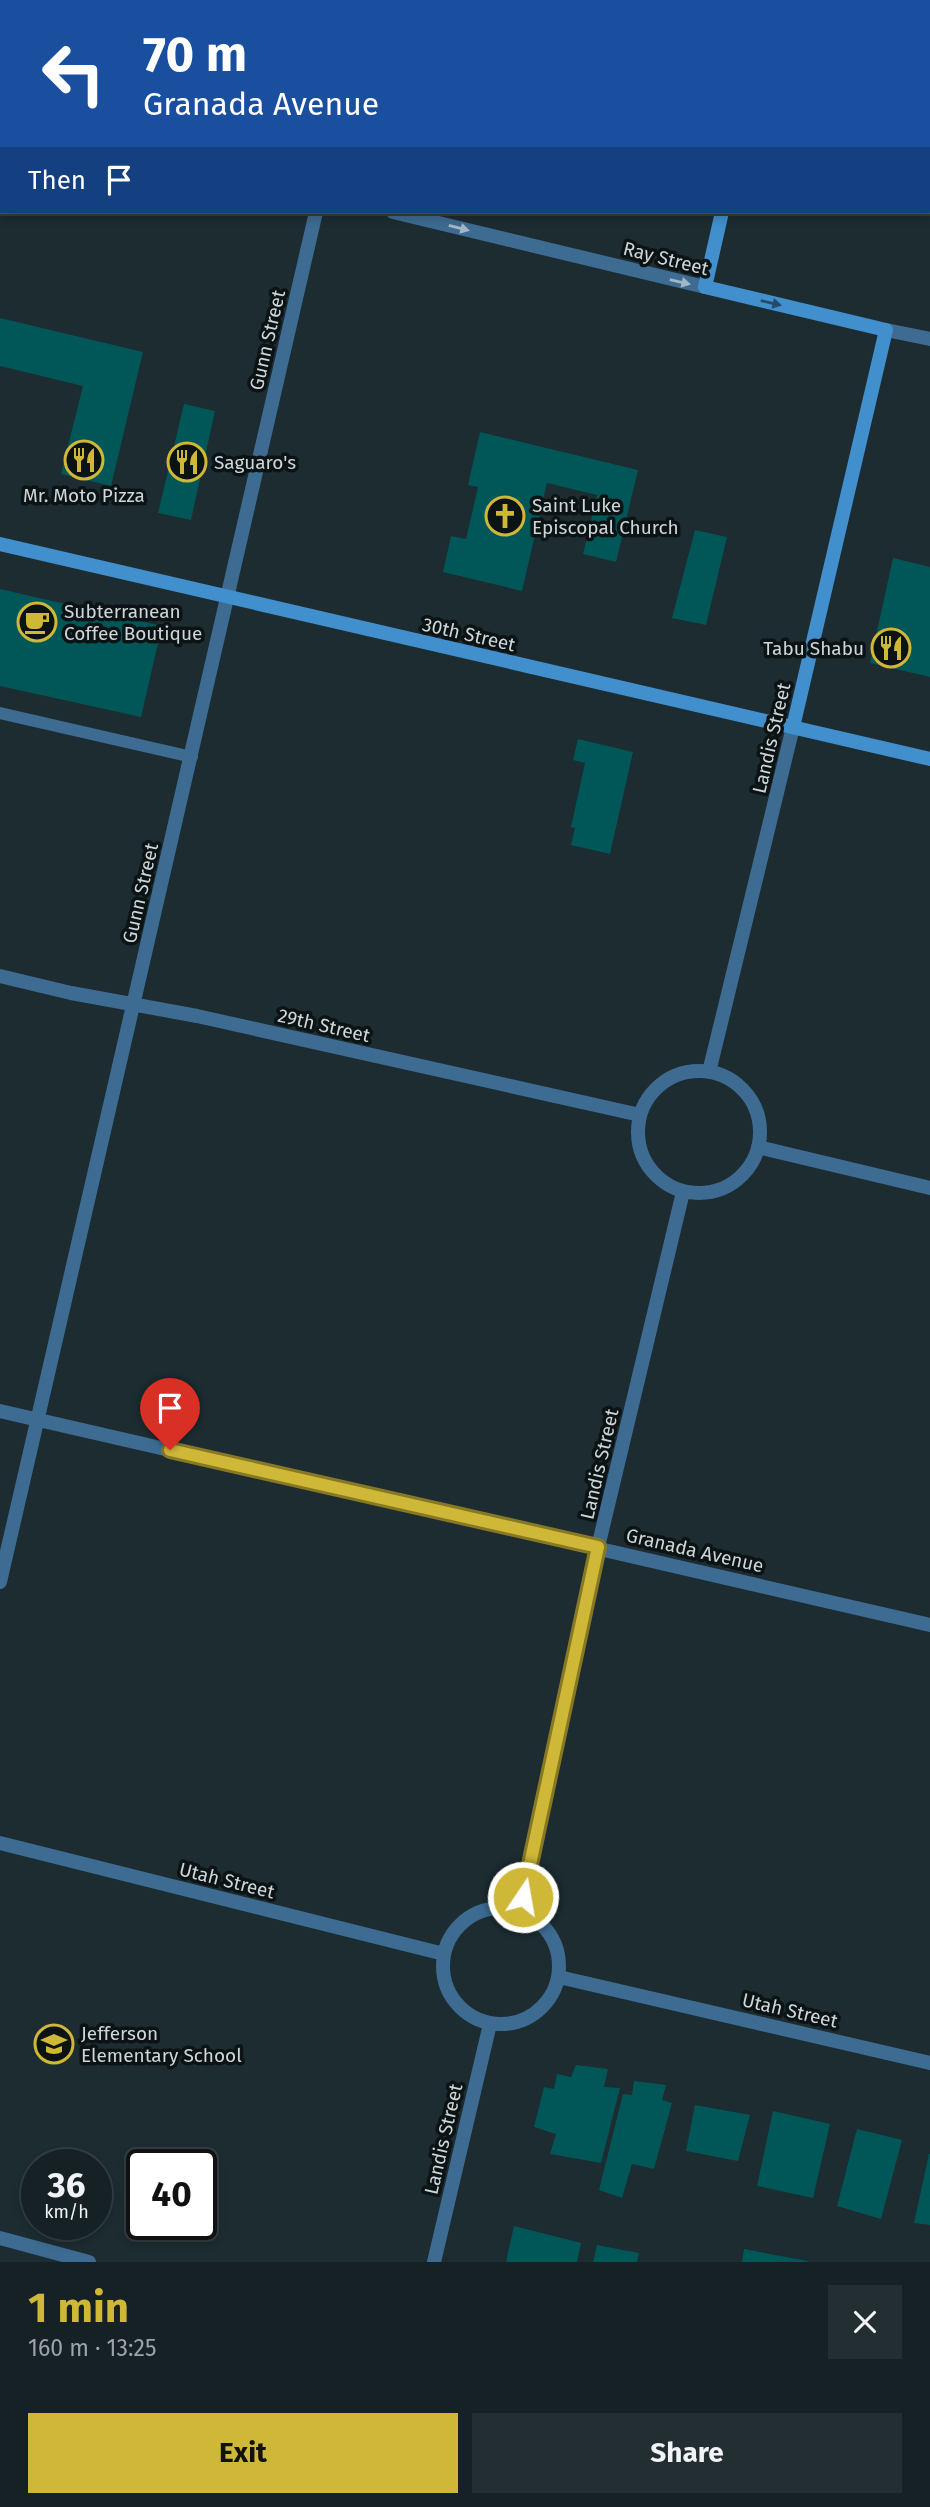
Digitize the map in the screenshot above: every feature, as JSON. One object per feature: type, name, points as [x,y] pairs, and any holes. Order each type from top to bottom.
[{"type":"main road","points":[[705,287],[722,214]]},
{"type":"main road","name":"Ray Street","points":[[705,287],[886,330]]},
{"type":"main road","name":"Landis Street","points":[[793,727],[886,330]]},
{"type":"main road","name":"30th Street","points":[[0,544],[930,759]]},
{"type":"street","name":"Gunn Street","points":[[0,1582],[316,214]]},
{"type":"street","name":"Ray Street","points":[[401,214],[705,287]]},
{"type":"street","name":"Ray Street","points":[[886,330],[930,339]]},
{"type":"street","name":"Landis Street","points":[[709,1072],[793,727]]},
{"type":"street","name":"29th Street","points":[[0,976],[71,993],[197,1016],[640,1115]]},
{"type":"street","points":[[709,1072],[725,1077],[743,1090],[755,1107],[760,1128],[758,1147],[750,1165],[738,1179],[722,1189],[703,1193],[683,1192],[666,1184],[652,1172],[642,1155],[638,1136],[640,1115],[649,1096],[665,1081],[684,1073],[709,1072]]},
{"type":"street","points":[[758,1147],[930,1188]]},
{"type":"street","name":"Landis Street","points":[[520,1910],[598,1547],[683,1192]]},
{"type":"street","name":"Granada Avenue","points":[[0,1411],[930,1625]]},
{"type":"street","name":"Utah Street","points":[[0,1843],[444,1954]]},
{"type":"street","points":[[504,1907],[520,1910],[540,1922],[553,1938],[559,1957],[559,1977],[552,1996],[540,2010],[524,2021],[506,2025],[489,2024],[470,2017],[456,2004],[446,1988],[442,1969],[444,1954],[453,1933],[467,1918],[484,1910],[504,1907]]},
{"type":"street","name":"Utah Street","points":[[559,1977],[930,2063]]},
{"type":"street","name":"Landis Street","points":[[434,2262],[489,2024]]},
{"type":"street","points":[[0,2238],[89,2262]]},
{"type":"lane","points":[[0,713],[192,757]]},
{"type":"building","points":[[0,318],[143,352],[111,486],[61,474],[83,386],[0,366]]},
{"type":"building","name":"Saguaro's","points":[[184,404],[215,411],[191,520],[158,513]]},
{"type":"building","name":"Saint Luke Episcopal Church","points":[[480,432],[638,470],[616,562],[583,554],[597,495],[547,483],[522,591],[443,572],[451,536],[466,539],[478,487],[468,485]]},
{"type":"building","points":[[695,530],[727,537],[706,625],[672,618]]},
{"type":"building","points":[[893,558],[930,567],[930,677],[870,663]]},
{"type":"building","points":[[0,589],[162,626],[141,717],[0,686]]},
{"type":"building","points":[[578,739],[633,752],[610,854],[571,845],[575,828],[571,827],[585,763],[573,760]]},
{"type":"building","points":[[576,2065],[608,2069],[604,2087],[620,2088],[601,2163],[550,2154],[556,2134],[534,2127],[544,2087],[554,2089],[557,2074],[571,2077]]},
{"type":"building","points":[[634,2081],[666,2085],[662,2100],[672,2103],[654,2169],[632,2164],[622,2198],[599,2190],[623,2094],[632,2095]]},
{"type":"building","points":[[695,2105],[750,2115],[738,2161],[686,2151]]},
{"type":"building","points":[[773,2111],[830,2124],[813,2198],[757,2186]]},
{"type":"building","points":[[857,2129],[902,2140],[881,2219],[837,2206]]},
{"type":"building","points":[[930,2154],[930,2225],[914,2223]]},
{"type":"building","points":[[514,2226],[581,2243],[577,2262],[506,2262]]},
{"type":"building","points":[[597,2245],[639,2253],[637,2262],[593,2262]]},
{"type":"building","points":[[744,2249],[808,2261],[742,2262]]},
{"type":"place","name":"Mr. Moto Pizza","points":[[84,460]]},
{"type":"place","name":"Saguaro's","points":[[187,462]]},
{"type":"place","name":"Saint Luke Episcopal Church","points":[[505,516]]},
{"type":"place","name":"Subterranean Coffee Boutique","points":[[37,622]]},
{"type":"place","name":"Tabu Shabu","points":[[891,648]]},
{"type":"place","name":"Jefferson Elementary School","points":[[54,2044]]},
{"type":"route","points":[[170,1450],[598,1547],[523,1897]]}]
